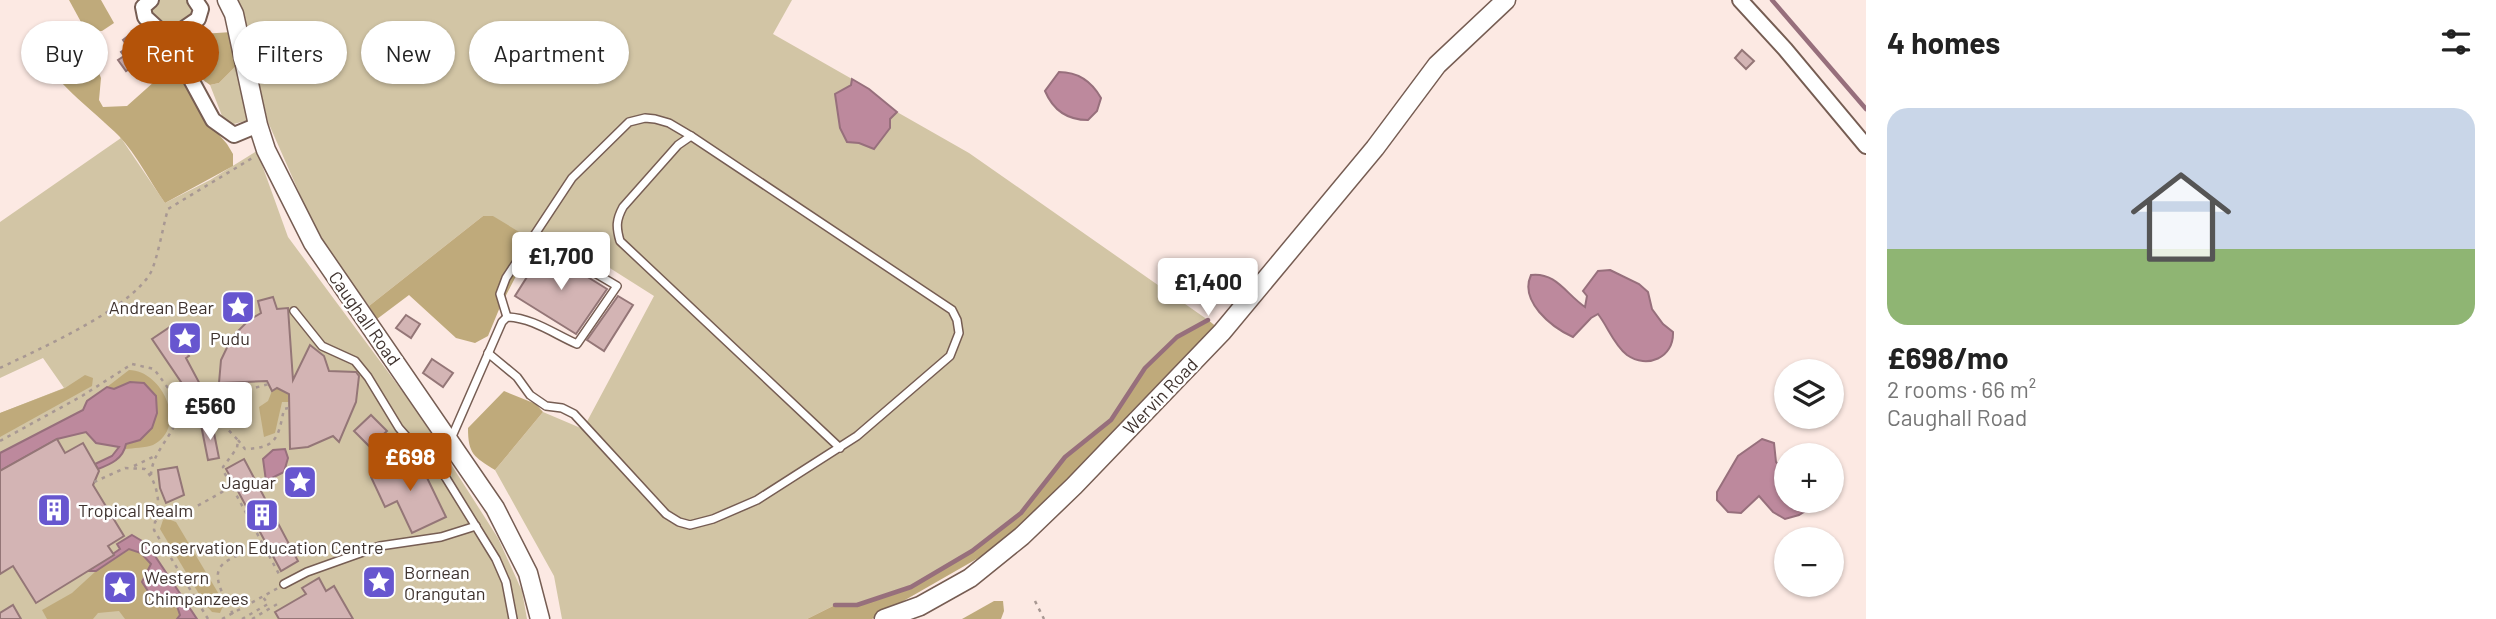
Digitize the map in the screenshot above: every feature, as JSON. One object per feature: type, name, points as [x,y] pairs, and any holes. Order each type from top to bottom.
[{"type":"street","points":[[149,21],[142,12],[151,0]]},
{"type":"street","points":[[195,0],[201,9],[195,21]]},
{"type":"street","name":"Caughall Road","points":[[226,0],[234,14],[258,125],[267,150],[313,243],[495,508],[528,573],[540,619]]},
{"type":"street","name":"Wervin Road","points":[[884,619],[920,606],[970,578],[1022,536],[1074,486],[1222,332],[1376,148],[1437,65],[1506,0]]},
{"type":"street","points":[[1740,0],[1866,146]]},
{"type":"street","points":[[193,84],[213,120],[234,135],[258,125]]},
{"type":"lane","points":[[488,353],[517,377],[538,401],[574,414],[666,514],[690,525],[713,519],[757,500],[857,436],[950,356],[959,333],[952,310],[691,136],[669,123],[645,118],[629,122],[572,178],[511,270],[500,294],[507,317]]},
{"type":"lane","points":[[691,136],[678,145],[623,207],[617,218],[616,228],[620,241],[840,448]]},
{"type":"lane","points":[[450,442],[502,322],[507,317],[517,317],[541,325],[577,344],[617,286],[595,273]]},
{"type":"lane","points":[[294,312],[323,346],[355,361],[399,428],[432,460],[446,478],[496,559],[506,582],[513,619]]},
{"type":"lane","points":[[284,584],[307,572],[380,546],[441,537],[476,526]]},
{"type":"path","points":[[0,368],[51,344],[127,300],[151,272],[168,209],[267,150]]},
{"type":"path","points":[[0,441],[82,396],[132,364],[154,369],[168,388],[178,417]]},
{"type":"path","points":[[150,475],[155,456],[178,417],[211,393],[232,394],[269,384]]},
{"type":"path","points":[[178,401],[182,394]]},
{"type":"path","points":[[232,394],[223,414],[230,434],[245,449],[262,449],[271,444],[276,439],[284,409],[289,408]]},
{"type":"path","points":[[173,402],[191,401],[196,405]]},
{"type":"path","points":[[201,402],[226,426]]},
{"type":"path","points":[[222,619],[284,584],[223,467],[237,448],[238,440]]},
{"type":"path","points":[[94,482],[155,456]]},
{"type":"path","points":[[131,468],[145,469],[150,475],[158,494],[159,509],[154,530],[208,619]]},
{"type":"path","points":[[155,522],[162,516],[176,518],[232,486]]},
{"type":"path","points":[[233,614],[218,584],[218,568],[234,555],[262,545]]},
{"type":"path","points":[[242,619],[268,604],[263,597]]},
{"type":"path","points":[[1035,601],[1045,619]]},
{"type":"path","points":[[252,619],[279,603]]},
{"type":"shaded area","points":[[69,0],[101,0],[114,23],[108,27],[108,21],[80,21]]},
{"type":"shaded area","points":[[160,0],[187,0],[192,13],[180,21],[159,21],[149,15],[150,7]]},
{"type":"shaded area","points":[[238,0],[792,0],[773,34],[852,79],[851,85],[835,94],[840,128],[847,142],[874,148],[890,119],[897,112],[969,153],[1208,320],[1177,337],[1145,368],[1111,420],[1065,457],[1021,513],[972,551],[911,587],[857,605],[835,605],[807,619],[562,619],[554,576],[495,470],[543,412],[583,429],[654,296],[594,258],[581,273],[492,216],[483,216],[369,306],[320,240],[268,122],[259,84],[347,84],[347,21],[244,21]]},
{"type":"shaded area","points":[[232,32],[233,69],[219,83],[219,33]]},
{"type":"shaded area","points":[[233,69],[233,84],[242,84],[249,120],[230,125],[224,121],[210,85],[219,83]]},
{"type":"shaded area","points":[[1059,72],[1084,79],[1101,98],[1097,111],[1088,120],[1067,116],[1048,98],[1045,91]]},
{"type":"shaded area","points":[[852,79],[897,112],[890,119],[890,128],[874,149],[847,142],[840,128],[835,94],[851,85]]},
{"type":"shaded area","points":[[63,84],[100,84],[99,100],[103,107],[127,106],[152,84],[185,84],[203,116],[233,154],[233,166],[165,203],[126,143]]},
{"type":"shaded area","points":[[121,138],[165,203],[210,180],[257,151],[288,237],[417,411],[498,538],[522,591],[527,619],[0,619],[0,413],[64,388],[43,358],[0,378],[0,222]]},
{"type":"shaded area","points":[[483,216],[493,216],[534,241],[488,336],[475,343],[456,338],[409,295],[377,319],[369,306]]},
{"type":"shaded area","points":[[1610,270],[1639,284],[1648,292],[1652,309],[1673,332],[1669,349],[1658,358],[1643,361],[1627,355],[1598,314],[1573,337],[1547,320],[1529,294],[1531,275],[1540,275],[1554,280],[1585,307],[1587,296],[1583,291],[1598,271]]},
{"type":"shaded area","points":[[1208,320],[1218,328],[1027,530],[872,619],[807,619],[835,605],[857,605],[911,587],[972,551],[1021,513],[1065,457],[1111,420],[1145,368],[1177,337]]},
{"type":"shaded area","points":[[129,370],[141,372],[152,379],[161,389],[170,413],[169,426],[164,437],[153,445],[125,449],[126,444],[140,440],[157,413],[156,396],[144,383],[130,382],[114,389],[107,387]]},
{"type":"shaded area","points":[[85,375],[93,378],[92,386],[0,437],[0,413],[65,388]]},
{"type":"shaded area","points":[[130,382],[144,383],[156,396],[157,413],[152,428],[140,440],[126,444],[116,460],[98,469],[95,464],[112,456],[119,447],[96,443],[86,432],[57,439],[0,471],[0,453],[83,410],[87,401],[107,387],[114,389]]},
{"type":"shaded area","points":[[278,388],[289,392],[289,402],[282,402],[275,433],[264,437],[259,407],[268,401],[272,391]]},
{"type":"shaded area","points":[[504,391],[536,404],[543,412],[495,470],[474,454],[469,444],[468,428]]},
{"type":"shaded area","points":[[1762,439],[1774,443],[1774,513],[1759,496],[1741,513],[1728,512],[1717,500],[1717,492],[1738,456]]},
{"type":"shaded area","points":[[285,449],[288,458],[284,472],[266,481],[263,459],[273,450]]},
{"type":"shaded area","points":[[1775,513],[1802,513],[1799,515],[1785,519]]},
{"type":"shaded area","points":[[163,520],[176,522],[220,596],[224,604],[220,613],[212,612],[205,604],[160,529]]},
{"type":"shaded area","points":[[132,535],[147,544],[197,619],[177,619],[180,615],[176,603],[169,596],[152,597],[142,582],[151,564],[141,553],[129,549],[96,571],[88,571],[120,549],[117,544]]},
{"type":"shaded area","name":"Western Chimpanzees","points":[[130,549],[141,552],[150,563],[178,610],[180,615],[177,619],[125,619],[119,611],[98,613],[93,619],[47,619],[42,610],[72,593],[96,571]]},
{"type":"shaded area","points":[[994,601],[1003,601],[1001,619],[962,619]]},
{"type":"building","points":[[1742,50],[1754,61],[1746,69],[1735,58]]},
{"type":"building","points":[[544,250],[607,289],[576,334],[515,296]]},
{"type":"building","points":[[618,296],[633,305],[604,351],[587,340]]},
{"type":"building","points":[[273,297],[277,309],[288,308],[293,380],[310,345],[324,356],[329,371],[356,372],[359,376],[356,402],[339,442],[333,436],[308,447],[290,449],[289,394],[277,388],[272,391],[267,381],[219,383],[221,360],[232,337],[249,320],[261,313],[258,301]]},
{"type":"building","points":[[406,315],[420,324],[411,338],[396,328]]},
{"type":"building","points":[[170,327],[189,356],[186,358],[202,388],[184,398],[176,385],[181,382],[152,339]]},
{"type":"building","points":[[432,359],[453,373],[443,387],[423,373]]},
{"type":"building","points":[[371,415],[387,431],[370,447],[354,431]]},
{"type":"building","points":[[212,423],[219,458],[208,460],[201,425]]},
{"type":"building","name":"Tropical Realm","points":[[57,439],[65,453],[83,443],[99,471],[93,485],[124,536],[108,546],[114,555],[36,603],[13,566],[0,574],[0,471]]},
{"type":"building","points":[[416,455],[446,517],[412,533],[397,501],[385,507],[371,477]]},
{"type":"building","name":"Conservation Education Centre","points":[[244,459],[298,561],[281,571],[226,469]]},
{"type":"building","points":[[177,467],[184,495],[166,503],[160,488],[158,470]]},
{"type":"building","points":[[319,578],[326,591],[334,586],[353,619],[279,619],[275,612],[306,594],[302,588]]},
{"type":"building","points":[[13,605],[21,619],[0,619],[0,613]]},
{"type":"waterway","points":[[1772,0],[1866,109]]},
{"type":"waterway","points":[[835,605],[857,605],[911,587],[972,551],[1021,513],[1065,457],[1111,420],[1145,368],[1177,337],[1208,320]]},
{"type":"place","name":"Andrean Bear","points":[[238,307]]},
{"type":"place","name":"Pudu","points":[[185,338]]},
{"type":"place","name":"Jaguar","points":[[300,482]]},
{"type":"place","name":"Tropical Realm","points":[[54,510]]},
{"type":"place","name":"Conservation Education Centre","points":[[262,515]]},
{"type":"place","name":"Bornean Orangutan","points":[[379,582]]},
{"type":"place","name":"Western Chimpanzees","points":[[120,587]]}]
